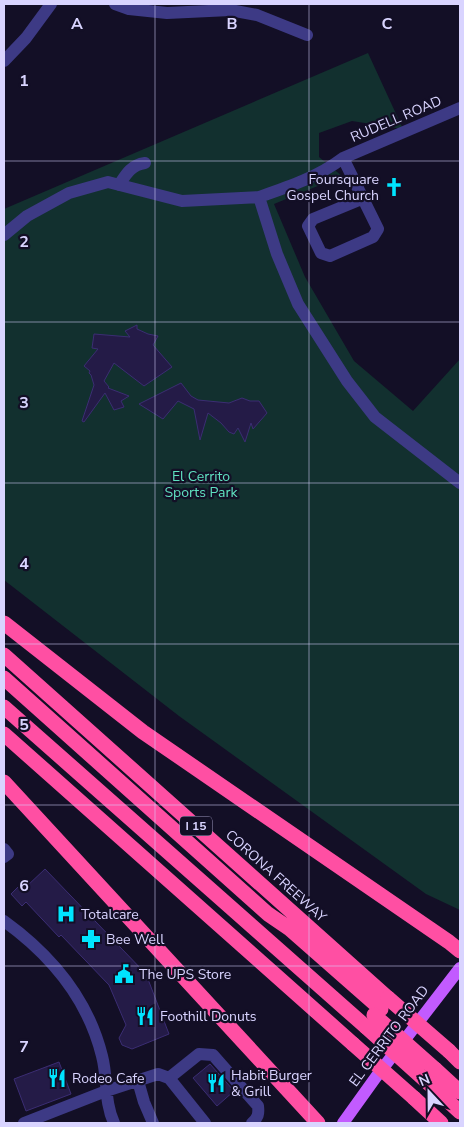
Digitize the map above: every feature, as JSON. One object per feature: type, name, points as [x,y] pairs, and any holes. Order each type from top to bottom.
[{"type":"highway","points":[[4,623],[143,732],[460,951]]},
{"type":"highway","name":"CORONA FREEWAY","points":[[4,655],[377,1012],[438,1066],[460,1062]]},
{"type":"highway","points":[[4,678],[268,914],[284,933],[438,1066],[460,1092]]},
{"type":"highway","points":[[4,707],[377,1012]]},
{"type":"highway","points":[[4,712],[16,726],[87,789],[187,896]]},
{"type":"highway","points":[[4,734],[441,1123]]},
{"type":"highway","points":[[4,782],[318,1123]]},
{"type":"highway","points":[[438,1066],[460,1079]]},
{"type":"highway","points":[[438,1066],[460,1112]]},
{"type":"main road","name":"EL CERRITO ROAD","points":[[343,1123],[460,968]]},
{"type":"street","points":[[4,61],[26,38],[51,4]]},
{"type":"street","points":[[115,4],[129,9],[167,13],[230,10],[257,14],[307,35]]},
{"type":"street","name":"RUDELL ROAD","points":[[4,235],[27,216],[69,193],[108,182],[182,201],[259,197],[328,169],[343,158],[460,108]]},
{"type":"street","points":[[343,158],[364,198],[378,229],[373,237],[330,256],[321,253],[308,226],[313,220],[364,198]]},
{"type":"street","points":[[118,185],[128,170],[136,164],[145,163]]},
{"type":"street","points":[[259,197],[277,254],[298,304],[347,380],[376,417],[460,483]]},
{"type":"street","points":[[4,849],[8,854],[4,857]]},
{"type":"street","points":[[4,921],[34,946],[63,975],[85,1009],[92,1022],[103,1058],[108,1110],[114,1123]]},
{"type":"street","points":[[169,1078],[199,1054],[213,1055],[258,1106],[257,1119],[252,1123]]},
{"type":"street","points":[[27,1123],[106,1091],[158,1074],[169,1078],[205,1123]]},
{"type":"street","points":[[138,1081],[153,1123]]},
{"type":"green space","name":"El Cerrito Sports Park","points":[[368,53],[403,129],[352,121],[319,133],[319,157],[342,176],[274,204],[305,277],[354,361],[413,411],[460,359],[460,910],[426,894],[179,716],[4,580],[4,209]]},
{"type":"building","points":[[137,325],[137,329],[158,336],[153,345],[172,367],[144,386],[114,363],[104,381],[108,388],[129,396],[121,401],[124,407],[114,410],[105,393],[84,422],[82,421],[94,385],[89,373],[90,371],[84,366],[98,349],[92,348],[94,334],[130,337],[125,331]]},
{"type":"building","points":[[181,383],[191,396],[198,400],[229,403],[242,398],[250,401],[259,401],[267,413],[253,429],[251,423],[245,442],[238,428],[234,434],[229,432],[208,413],[200,440],[194,409],[178,401],[163,419],[139,404]]},
{"type":"building","points":[[45,869],[146,974],[169,1034],[132,1049],[122,1045],[119,1038],[126,1025],[109,985],[26,902],[22,906],[11,894],[23,882],[27,886]]},
{"type":"building","points":[[59,1062],[71,1094],[26,1111],[14,1079]]},
{"type":"building","name":"Habit Burger & Grill","points":[[210,1064],[234,1091],[217,1106],[193,1078]]},
{"type":"place","name":"Foursquare Gospel Church","points":[[394,187]]},
{"type":"place","name":"Totalcare","points":[[66,914]]},
{"type":"place","name":"Bee Well","points":[[91,939]]},
{"type":"place","name":"The UPS Store","points":[[124,974]]},
{"type":"place","name":"Foothill Donuts","points":[[145,1016]]},
{"type":"place","name":"Rodeo Cafe","points":[[57,1078]]},
{"type":"place","name":"Habit Burger & Grill","points":[[216,1083]]}]
